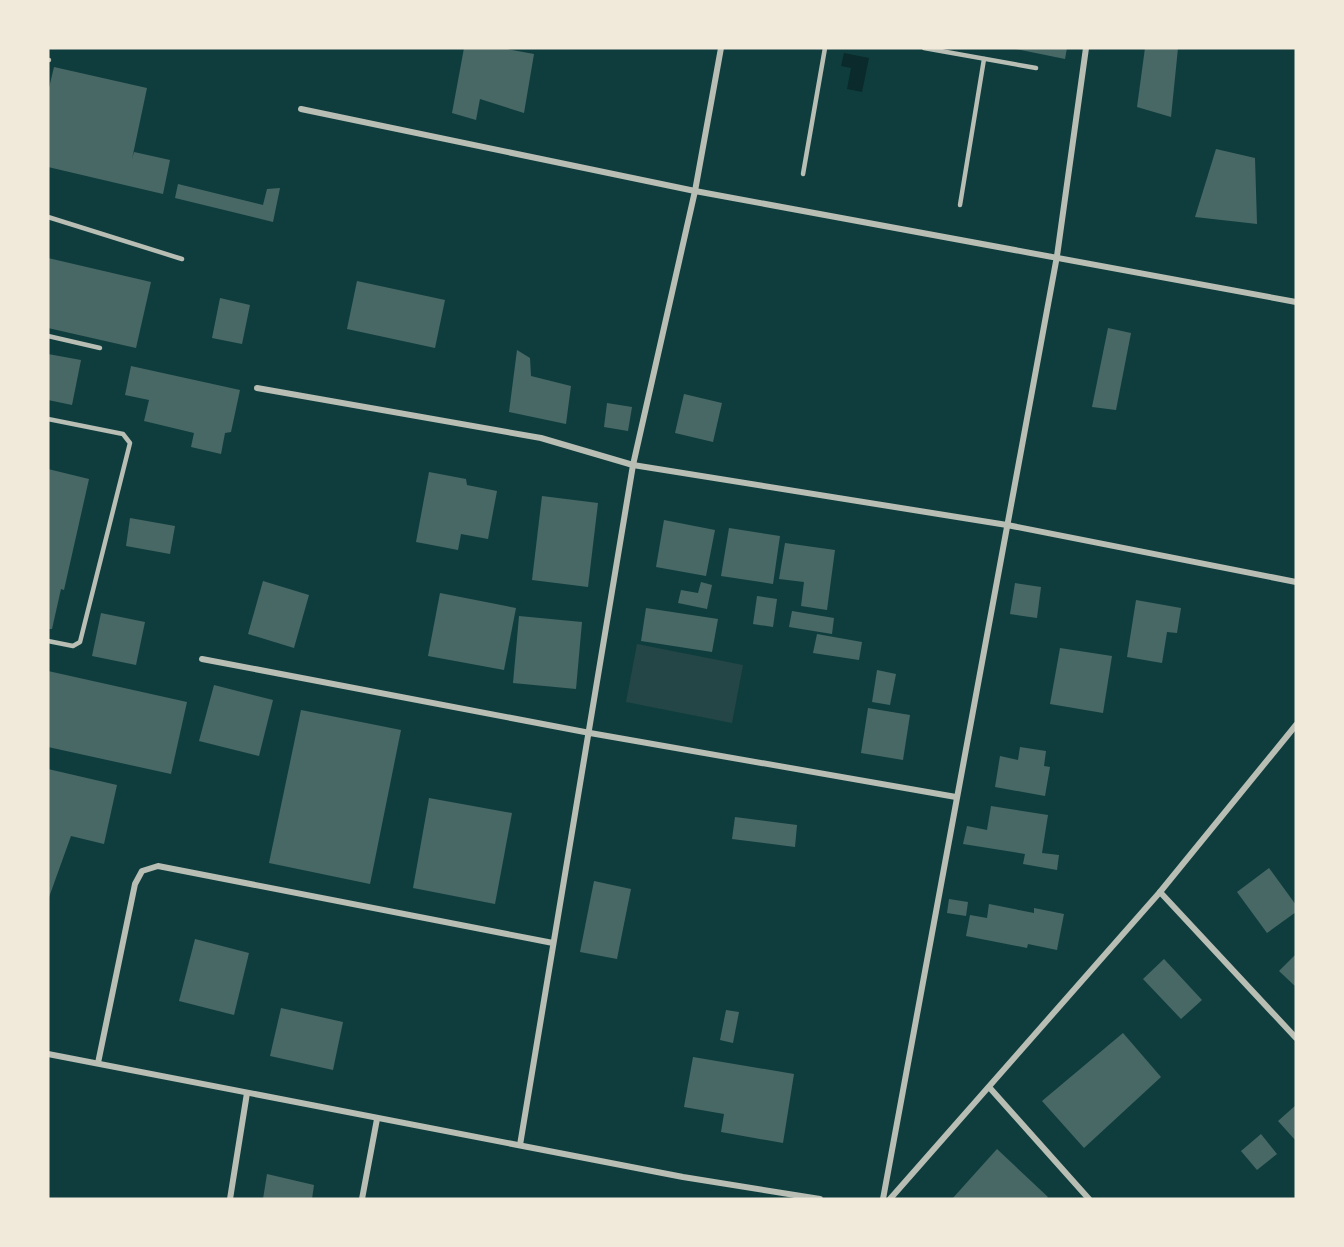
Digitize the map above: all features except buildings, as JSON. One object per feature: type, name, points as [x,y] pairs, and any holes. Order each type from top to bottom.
[{"type":"street","points":[[520,1145],[633,465],[695,191],[721,48]]},
{"type":"street","points":[[883,1199],[1057,256],[1086,48]]},
{"type":"street","points":[[301,109],[695,191],[1057,256],[1296,302]]},
{"type":"street","points":[[257,388],[541,438],[633,465],[1007,525],[1296,582]]},
{"type":"street","points":[[202,659],[590,734],[956,797]]},
{"type":"street","points":[[890,1199],[1160,892],[1296,725]]},
{"type":"street","points":[[98,1063],[135,884],[142,871],[158,866],[553,944]]},
{"type":"street","points":[[1160,892],[1296,1038]]},
{"type":"street","points":[[48,1054],[683,1177],[820,1199]]},
{"type":"street","points":[[989,1087],[1089,1199]]},
{"type":"street","points":[[230,1199],[247,1093]]},
{"type":"street","points":[[362,1199],[377,1119]]},
{"type":"lane","points":[[803,174],[825,48]]},
{"type":"lane","points":[[924,48],[1036,68]]},
{"type":"lane","points":[[960,205],[984,59]]},
{"type":"lane","points":[[48,217],[182,259]]},
{"type":"lane","points":[[48,336],[100,348]]},
{"type":"lane","points":[[48,418],[123,434],[130,443],[80,642],[73,646],[48,641]]},
{"type":"shaded area","points":[[844,53],[869,58],[862,92],[847,89],[851,68],[841,66]]},
{"type":"shaded area","points":[[637,644],[743,665],[732,723],[626,702]]}]
